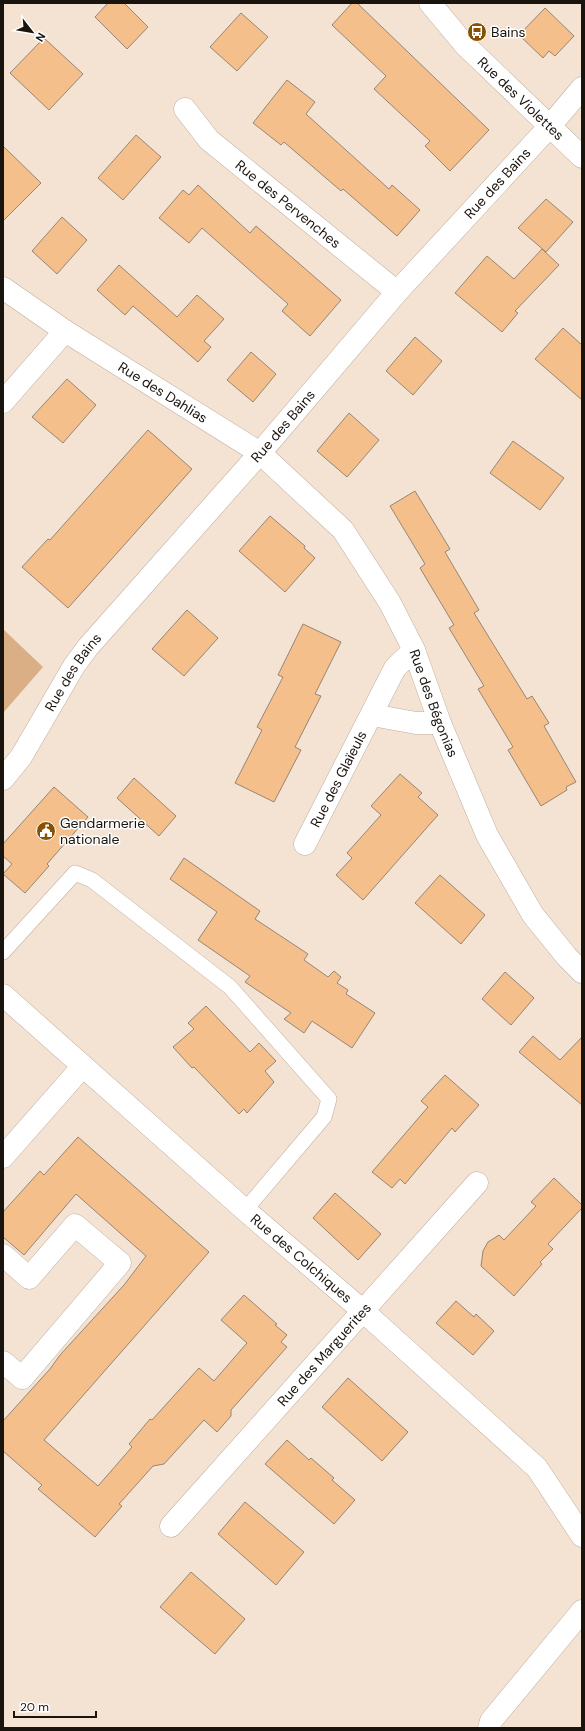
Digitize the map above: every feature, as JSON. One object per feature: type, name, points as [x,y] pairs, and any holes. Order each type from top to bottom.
[{"type":"street","name":"Rue des Violettes","points":[[430,3],[465,45],[582,157]]},
{"type":"street","name":"Rue des Bains","points":[[3,779],[21,758],[74,666],[88,647],[260,453],[397,292],[550,126],[582,88]]},
{"type":"street","name":"Rue des Pervenches","points":[[185,109],[209,140],[397,292]]},
{"type":"street","name":"Rue des Dahlias","points":[[3,288],[65,331],[260,453]]},
{"type":"street","points":[[3,402],[65,331]]},
{"type":"street","name":"Rue des Bégonias","points":[[260,453],[343,530],[390,603],[414,650],[440,723],[491,842],[533,915],[567,957],[582,972]]},
{"type":"street","name":"Rue des Glaïeuls","points":[[305,844],[396,668],[414,650]]},
{"type":"street","name":"Rue des Glaïeuls","points":[[372,716],[416,723],[440,723]]},
{"type":"street","name":"Rue des Colchiques","points":[[3,995],[245,1210],[363,1311],[536,1468],[582,1536]]},
{"type":"street","points":[[3,1157],[82,1066]]},
{"type":"street","name":"Rue des Marguerites","points":[[171,1526],[477,1183]]},
{"type":"street","points":[[3,1362],[22,1378],[120,1263],[75,1225],[29,1278],[6,1262]]},
{"type":"street","points":[[489,1728],[491,1721],[582,1611]]},
{"type":"lane","points":[[3,952],[75,873],[92,880],[230,987],[330,1099],[324,1116],[245,1210]]},
{"type":"shaded area","points":[[3,629],[43,667],[3,713]]},
{"type":"building","points":[[108,3],[124,3],[148,27],[127,49],[95,17]]},
{"type":"building","points":[[352,3],[357,3],[489,130],[450,171],[425,146],[430,141],[374,89],[386,76],[332,25]]},
{"type":"building","points":[[545,8],[574,36],[555,56],[549,51],[543,58],[519,35]]},
{"type":"building","points":[[241,13],[268,37],[237,71],[210,47]]},
{"type":"building","points":[[44,38],[83,74],[49,110],[10,73]]},
{"type":"building","points":[[287,80],[315,102],[306,114],[389,189],[392,185],[420,210],[397,236],[343,189],[341,191],[284,142],[281,145],[253,123]]},
{"type":"building","points":[[136,135],[161,157],[123,200],[98,178]]},
{"type":"building","points":[[3,146],[41,183],[3,221]]},
{"type":"building","points":[[198,185],[250,233],[256,226],[341,300],[310,336],[282,311],[288,304],[202,228],[189,243],[159,218],[183,190],[189,195]]},
{"type":"building","points":[[546,199],[573,222],[546,252],[518,228]]},
{"type":"building","points":[[62,217],[87,240],[57,274],[32,251]]},
{"type":"building","points":[[542,249],[559,265],[515,311],[518,313],[502,332],[455,293],[487,256],[514,279]]},
{"type":"building","points":[[119,265],[177,317],[197,295],[224,319],[204,341],[211,347],[198,362],[133,306],[125,315],[97,290]]},
{"type":"building","points":[[563,328],[582,345],[582,400],[535,359]]},
{"type":"building","points":[[415,337],[442,361],[413,395],[386,371]]},
{"type":"building","points":[[251,352],[276,374],[253,402],[227,380]]},
{"type":"building","points":[[67,379],[96,405],[63,443],[32,417]]},
{"type":"building","points":[[349,413],[379,440],[347,477],[317,451]]},
{"type":"building","points":[[148,430],[192,469],[68,608],[22,567],[48,539],[50,540]]},
{"type":"building","points":[[513,441],[564,478],[540,510],[490,473]]},
{"type":"building","points":[[415,491],[450,549],[445,552],[479,610],[474,613],[527,699],[532,696],[549,723],[544,726],[576,782],[566,787],[567,790],[541,806],[508,750],[513,747],[478,689],[484,686],[449,628],[454,625],[420,568],[425,564],[390,506]]},
{"type":"building","points":[[270,516],[305,546],[304,548],[315,558],[285,592],[239,551]]},
{"type":"building","points":[[187,610],[218,638],[184,676],[152,649]]},
{"type":"building","points":[[303,624],[341,642],[315,694],[321,696],[295,747],[301,750],[274,802],[235,783],[262,730],[257,727],[283,677],[278,675]]},
{"type":"building","points":[[400,774],[422,793],[418,797],[438,815],[363,900],[336,875],[352,858],[347,853],[381,815],[371,806]]},
{"type":"building","points":[[134,778],[176,816],[159,836],[117,798]]},
{"type":"building","name":"Gendarmerie nationale","points":[[54,787],[88,817],[47,864],[49,866],[25,893],[3,874],[12,864],[3,856],[3,844]]},
{"type":"building","points":[[184,858],[260,911],[255,919],[308,954],[304,960],[328,977],[334,971],[341,977],[337,983],[348,990],[346,994],[375,1013],[352,1048],[312,1021],[304,1033],[284,1019],[291,1013],[245,982],[250,976],[198,940],[217,912],[170,879]]},
{"type":"building","points":[[440,875],[485,915],[461,944],[415,903]]},
{"type":"building","points":[[505,972],[534,998],[511,1025],[482,999]]},
{"type":"building","points":[[206,1006],[250,1052],[259,1043],[276,1061],[265,1071],[274,1082],[247,1113],[244,1109],[239,1114],[194,1067],[192,1068],[173,1047],[194,1029],[188,1023]]},
{"type":"building","points":[[533,1036],[560,1060],[582,1037],[582,1105],[519,1052]]},
{"type":"building","points":[[445,1075],[479,1105],[455,1132],[452,1128],[405,1184],[400,1179],[392,1188],[372,1172],[428,1107],[421,1101]]},
{"type":"building","points":[[78,1137],[209,1252],[44,1440],[98,1486],[132,1447],[129,1444],[150,1419],[152,1420],[199,1368],[214,1381],[247,1343],[221,1320],[244,1295],[277,1324],[275,1325],[287,1335],[281,1342],[287,1347],[231,1410],[231,1416],[217,1432],[204,1420],[164,1464],[153,1466],[119,1504],[122,1506],[95,1537],[38,1489],[42,1485],[3,1451],[3,1421],[50,1369],[60,1355],[124,1285],[146,1256],[76,1194],[24,1255],[3,1237],[3,1212],[40,1171],[44,1175]]},
{"type":"building","points":[[554,1178],[582,1205],[582,1208],[548,1244],[553,1249],[540,1262],[542,1264],[514,1296],[481,1266],[483,1251],[488,1242],[499,1235],[504,1240],[536,1206],[531,1202]]},
{"type":"building","points":[[335,1193],[381,1234],[358,1260],[313,1218]]},
{"type":"building","points":[[456,1301],[474,1317],[476,1314],[494,1331],[473,1355],[436,1323]]},
{"type":"building","points":[[348,1378],[408,1432],[382,1461],[322,1407]]},
{"type":"building","points":[[287,1440],[309,1460],[311,1458],[334,1478],[332,1480],[355,1500],[334,1524],[265,1464]]},
{"type":"building","points":[[245,1502],[304,1552],[276,1585],[218,1534]]},
{"type":"building","points":[[191,1572],[245,1619],[215,1654],[160,1607]]},
{"type":"place","name":"Bains","points":[[477,32]]},
{"type":"place","name":"Gendarmerie nationale","points":[[46,831]]}]
